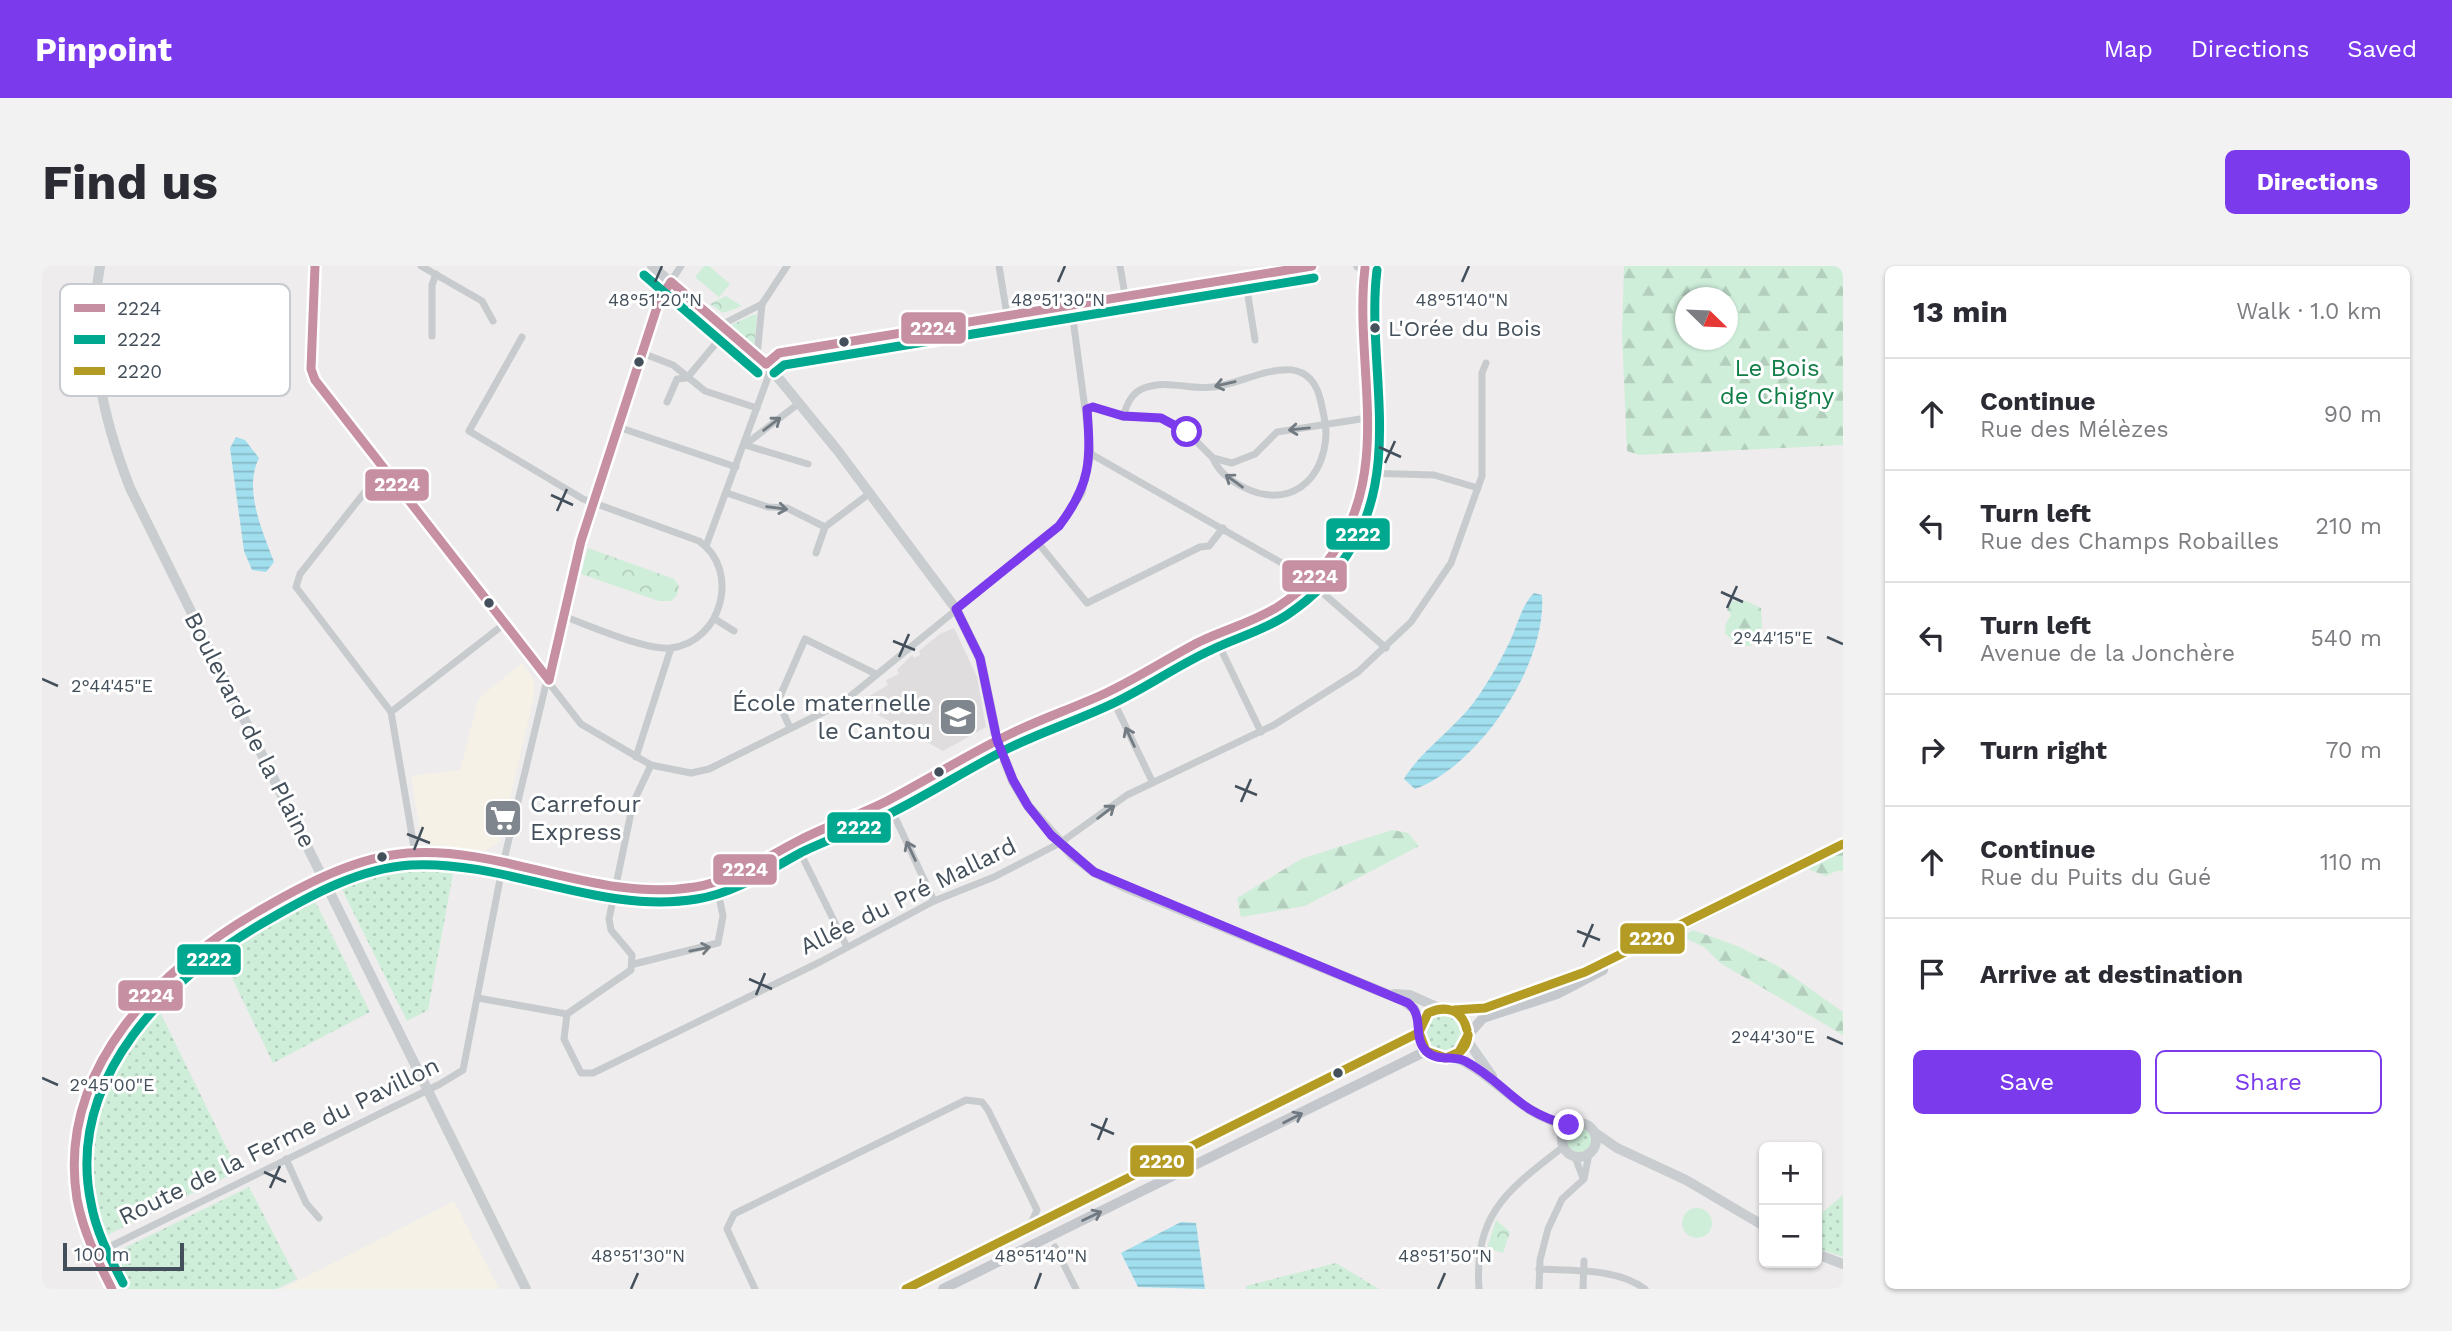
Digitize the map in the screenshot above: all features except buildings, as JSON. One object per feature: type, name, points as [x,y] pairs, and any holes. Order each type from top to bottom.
[{"type":"main road","name":"Boulevard de la Plaine","points":[[98,284],[100,266]]},
{"type":"main road","points":[[652,266],[765,363],[816,422],[956,609],[980,658],[997,740],[1028,806],[1060,843],[1094,872],[1125,887],[1411,1005],[1426,1051],[1439,1058],[1453,1056],[1474,1067],[1503,1091],[1546,1120],[1575,1157],[1591,1151],[1616,1148]]},
{"type":"main road","points":[[765,363],[779,352],[1311,266]]},
{"type":"main road","name":"Boulevard de la Plaine","points":[[102,396],[114,448],[135,500],[526,1289]]},
{"type":"main road","points":[[1383,993],[1410,995],[1439,1008],[1474,1011],[1556,985],[1843,844]]},
{"type":"main road","points":[[1453,1056],[1483,1018],[1557,994],[1739,896]]},
{"type":"main road","points":[[906,1289],[1029,1229],[1419,1028],[1431,1011],[1439,1008]]},
{"type":"main road","points":[[1454,1010],[1465,1020],[1468,1037],[1503,1091]]},
{"type":"main road","points":[[943,1289],[1426,1051]]},
{"type":"main road","points":[[1546,1120],[1569,1125],[1583,1124],[1616,1148],[1686,1180],[1759,1223]]},
{"type":"main road","points":[[1562,1142],[1569,1125]]},
{"type":"main road","points":[[1591,1151],[1594,1132]]},
{"type":"main road","points":[[1822,1256],[1843,1264]]},
{"type":"street","points":[[315,266],[311,369],[315,380],[581,724],[652,765],[691,773],[709,769],[842,703],[1059,526],[1082,493],[1091,454],[1071,304]]},
{"type":"street","points":[[421,266],[482,301],[493,321]]},
{"type":"street","name":"Route de la Ferme du Pavillon","points":[[95,1254],[463,1070],[503,864],[593,502],[660,298],[681,266]]},
{"type":"street","points":[[667,402],[677,379],[687,378],[724,327],[762,304],[787,266]]},
{"type":"street","points":[[999,266],[1007,315]]},
{"type":"street","points":[[1120,266],[1125,295]]},
{"type":"street","points":[[112,1289],[83,1224],[76,1193],[75,1141],[82,1103],[103,1056],[138,1007],[196,950],[244,917],[323,877],[364,861],[415,853],[459,855],[615,887],[654,891],[732,877],[795,842],[887,800],[997,740],[1109,692],[1214,635],[1266,614],[1311,580],[1347,531],[1365,473],[1365,267]]},
{"type":"street","points":[[432,336],[432,285],[436,274]]},
{"type":"street","points":[[1245,277],[1255,340]]},
{"type":"street","points":[[706,546],[757,408],[765,363],[762,304]]},
{"type":"street","points":[[522,337],[469,431],[593,502],[706,546],[722,579],[722,597],[715,619],[691,641],[671,648],[648,645],[563,616]]},
{"type":"street","points":[[642,353],[673,365],[705,391],[757,408]]},
{"type":"street","name":"Allée du Pré Mallard","points":[[567,1014],[564,1038],[582,1073],[593,1073],[934,901],[994,877],[1060,843],[1152,781],[1261,732],[1328,693],[1386,648],[1411,622],[1445,576],[1482,476],[1482,373],[1486,363]]},
{"type":"street","points":[[1087,409],[1093,407],[1123,416],[1170,421],[1187,432],[1234,483],[1256,494],[1281,497],[1300,490],[1313,474],[1323,451],[1326,426],[1317,386],[1307,376],[1292,369],[1277,369],[1213,387],[1157,384],[1141,389],[1129,399],[1123,416]]},
{"type":"street","points":[[745,444],[798,404]]},
{"type":"street","points":[[1213,458],[1232,463],[1255,454],[1277,432],[1367,418]]},
{"type":"street","points":[[618,427],[736,467]]},
{"type":"street","points":[[745,444],[808,464]]},
{"type":"street","points":[[1091,454],[1311,580],[1386,648]]},
{"type":"street","points":[[383,469],[300,574],[296,585],[391,712],[415,853]]},
{"type":"street","points":[[1365,473],[1434,475],[1478,488]]},
{"type":"street","points":[[727,492],[768,507],[787,509],[825,527]]},
{"type":"street","points":[[816,553],[825,527],[870,493]]},
{"type":"street","points":[[1038,544],[1087,603],[1200,547],[1209,546],[1223,528]]},
{"type":"street","points":[[715,619],[734,631]]},
{"type":"street","points":[[391,712],[503,625]]},
{"type":"street","points":[[1214,635],[1261,732]]},
{"type":"street","points":[[790,729],[778,701],[805,639],[876,674]]},
{"type":"street","points":[[636,757],[671,648]]},
{"type":"street","points":[[1109,692],[1152,781]]},
{"type":"street","points":[[478,998],[567,1014],[632,970],[632,955],[611,930],[609,919],[633,803],[652,765]]},
{"type":"street","points":[[887,800],[934,901]]},
{"type":"street","points":[[795,842],[847,947]]},
{"type":"street","points":[[634,964],[718,943],[723,916],[716,882]]},
{"type":"street","points":[[755,1289],[727,1229],[734,1214],[966,1100],[976,1099],[985,1105],[1037,1210],[1056,1215]]},
{"type":"street","points":[[1479,1289],[1479,1251],[1491,1213],[1562,1142]]},
{"type":"street","points":[[1539,1289],[1539,1269],[1553,1218],[1562,1199],[1584,1179],[1591,1151]]},
{"type":"street","points":[[1575,1157],[1584,1179]]},
{"type":"street","points":[[286,1159],[306,1203],[319,1219]]},
{"type":"street","points":[[1029,1229],[1037,1210]]},
{"type":"street","points":[[1055,1247],[1063,1229]]},
{"type":"street","points":[[1035,1244],[1055,1247]]},
{"type":"street","points":[[1055,1247],[1076,1289]]},
{"type":"street","points":[[1583,1289],[1584,1261]]},
{"type":"street","points":[[1539,1269],[1633,1280],[1645,1289]]},
{"type":"shaded area","points":[[954,628],[977,677],[986,727],[943,751],[857,703],[888,685],[886,680],[899,674],[897,670],[912,655],[914,658],[920,655],[919,651],[940,634]]},
{"type":"shaded area","points":[[522,663],[534,680],[534,696],[500,842],[485,851],[428,844],[421,837],[411,776],[460,770],[479,698]]},
{"type":"shaded area","points":[[454,1201],[499,1289],[282,1289],[300,1280]]},
{"type":"green space","points":[[704,266],[709,266],[730,284],[719,297],[695,277]]},
{"type":"green space","name":"Le Bois de Chigny","points":[[1624,266],[1843,266],[1843,445],[1639,455],[1627,451],[1622,334]]},
{"type":"green space","points":[[726,296],[742,306],[723,313],[710,304]]},
{"type":"green space","points":[[755,314],[754,350],[736,336],[733,324]]},
{"type":"green space","points":[[588,548],[674,579],[679,586],[677,595],[671,601],[659,601],[581,574]]},
{"type":"green space","points":[[1732,601],[1746,601],[1761,608],[1762,628],[1751,646],[1737,645],[1725,633],[1726,623],[1731,615],[1727,610]]},
{"type":"green space","points":[[1392,830],[1408,833],[1419,846],[1305,906],[1241,917],[1237,898],[1301,859]]},
{"type":"green space","points":[[1843,852],[1843,871],[1826,876],[1808,869]]},
{"type":"green space","points":[[393,868],[454,868],[428,1010],[407,1021],[342,889],[345,882]]},
{"type":"green space","points":[[312,895],[370,1012],[273,1063],[218,949],[244,930]]},
{"type":"green space","points":[[1693,930],[1737,946],[1778,966],[1843,1012],[1843,1035],[1720,963],[1704,947],[1682,937]]},
{"type":"green space","points":[[153,1004],[156,1004],[238,1171],[99,1239],[88,1208],[83,1177],[84,1146],[90,1115],[115,1056]]},
{"type":"green space","points":[[1444,1011],[1459,1017],[1465,1032],[1459,1047],[1444,1053],[1429,1047],[1423,1032],[1429,1017]]},
{"type":"green space","points":[[1579,1126],[1588,1130],[1592,1139],[1588,1148],[1579,1152],[1570,1148],[1566,1139],[1570,1130]]},
{"type":"green space","points":[[249,1187],[297,1279],[277,1289],[121,1289],[106,1257]]},
{"type":"green space","points":[[1843,1195],[1843,1257],[1822,1250],[1822,1213]]},
{"type":"green space","points":[[1697,1208],[1708,1212],[1712,1223],[1708,1234],[1697,1238],[1686,1234],[1682,1223],[1686,1212]]},
{"type":"green space","points":[[1496,1220],[1510,1232],[1503,1253],[1487,1248]]},
{"type":"green space","points":[[1336,1263],[1379,1289],[1246,1289],[1246,1286]]},
{"type":"water","points":[[236,437],[245,440],[259,458],[253,484],[256,511],[274,562],[266,572],[252,570],[244,551],[230,448]]},
{"type":"water","points":[[1534,593],[1542,595],[1541,622],[1521,680],[1505,709],[1463,758],[1439,777],[1415,789],[1404,779],[1419,759],[1477,698],[1499,663],[1523,610]]},
{"type":"water","points":[[1181,1222],[1196,1223],[1205,1289],[1138,1287],[1121,1253]]},
{"type":"transit line","name":"2224","points":[[315,266],[311,369],[315,380],[549,680]]},
{"type":"transit line","name":"2224","points":[[766,364],[779,353],[1312,266]]},
{"type":"transit line","name":"2224","points":[[112,1289],[87,1234],[77,1199],[75,1152],[83,1107],[100,1065],[124,1026],[154,991],[188,960],[264,908],[297,889],[351,866],[389,855],[408,853],[444,853],[480,858],[622,887],[659,890],[695,887],[723,880],[811,835],[889,800],[1008,735],[1118,687],[1199,642],[1269,612],[1296,593],[1320,570],[1339,544],[1355,512],[1363,479],[1367,444],[1363,302],[1365,268]]},
{"type":"transit line","name":"2222","points":[[123,1283],[93,1214],[87,1157],[94,1114],[109,1073],[133,1036],[162,1001],[195,970],[268,920],[319,892],[355,877],[411,865],[483,870],[625,900],[661,902],[697,899],[725,892],[802,852],[891,813],[1009,748],[1116,702],[1197,657],[1278,621],[1306,600],[1332,575],[1353,545],[1368,513],[1376,480],[1379,445],[1375,304],[1377,270]]},
{"type":"transit line","name":"2222","points":[[644,275],[758,373]]},
{"type":"transit line","name":"2222","points":[[774,373],[784,365],[1314,278]]},
{"type":"transit line","name":"2224","points":[[671,282],[766,364]]},
{"type":"transit line","name":"2224","points":[[549,680],[581,541],[660,298],[671,282]]},
{"type":"transit line","name":"2220","points":[[1454,1010],[1485,1008],[1585,972],[1843,844]]},
{"type":"transit line","name":"2220","points":[[1426,1051],[1419,1032],[1428,1013],[1441,1009],[1457,1013],[1467,1030]]},
{"type":"transit line","name":"2220","points":[[906,1289],[1418,1033]]},
{"type":"transit line","name":"2220","points":[[1426,1051],[1446,1058],[1459,1052],[1468,1035]]},
{"type":"transit line","name":"2220","points":[[1426,1051],[1439,1057],[1453,1056],[1463,1049],[1468,1035]]},
{"type":"place","name":"L'Orée du Bois","points":[[1375,328]]},
{"type":"place","name":"École maternelle le Cantou","points":[[958,717]]},
{"type":"place","name":"Carrefour Express","points":[[503,818]]},
{"type":"route","points":[[1187,432],[1161,418],[1123,416],[1093,407],[1087,409],[1091,454],[1082,493],[1071,510],[1059,526],[956,609],[980,658],[997,740],[1013,780],[1028,806],[1051,835],[1094,872],[1408,1003],[1420,1023],[1419,1040],[1426,1051],[1439,1058],[1453,1056],[1467,1062],[1532,1113],[1546,1120],[1569,1125]]}]
